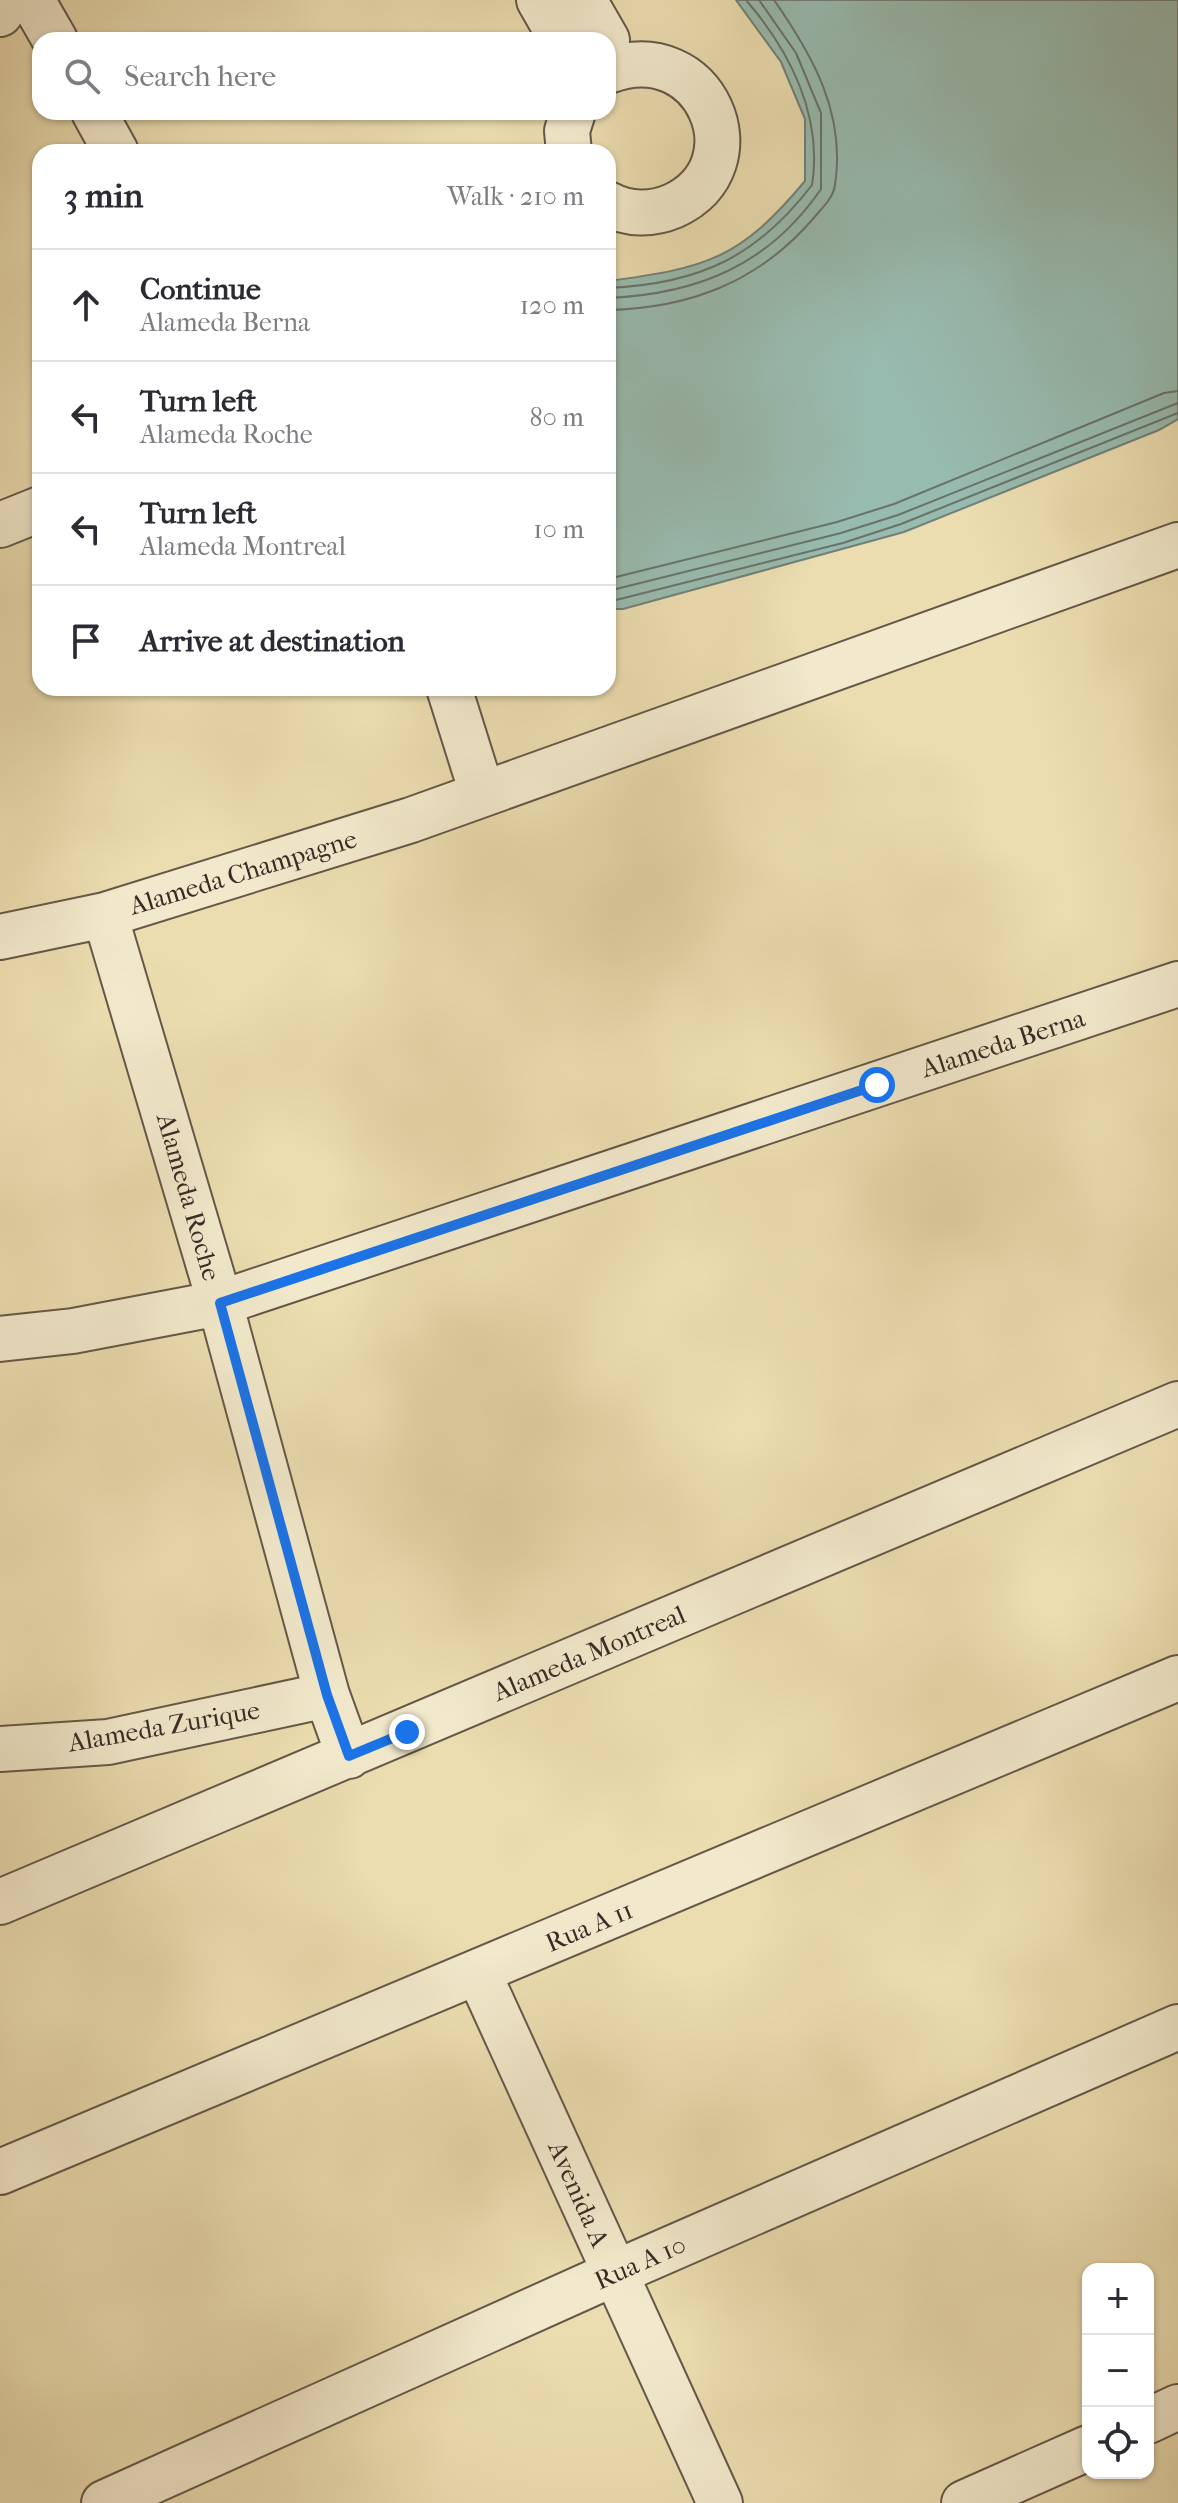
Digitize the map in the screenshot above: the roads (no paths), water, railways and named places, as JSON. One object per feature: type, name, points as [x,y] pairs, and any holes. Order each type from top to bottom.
[{"type":"street","points":[[0,14],[9,0]]},
{"type":"street","points":[[32,0],[50,32]]},
{"type":"street","points":[[539,0],[557,32]]},
{"type":"street","points":[[584,0],[600,32]]},
{"type":"street","points":[[616,56],[637,63],[669,67],[690,79],[707,99],[717,129],[717,146],[710,170],[684,200],[662,210],[638,213],[616,206]]},
{"type":"street","points":[[98,120],[112,144]]},
{"type":"street","points":[[568,144],[567,131],[570,120]]},
{"type":"street","points":[[0,525],[32,512]]},
{"type":"street","name":"Alameda Champagne","points":[[0,937],[105,915],[411,820],[1178,545]]},
{"type":"street","points":[[452,696],[482,793]]},
{"type":"street","name":"Alameda Roche","points":[[105,915],[220,1303],[327,1695],[349,1756]]},
{"type":"street","name":"Alameda Berna","points":[[0,1339],[73,1331],[220,1303],[1178,984]]},
{"type":"street","name":"Alameda Montreal","points":[[0,1902],[1178,1404]]},
{"type":"street","name":"Rua A 11","points":[[0,2172],[1178,1678]]},
{"type":"street","name":"Alameda Zurique","points":[[0,1749],[108,1742],[327,1695]]},
{"type":"street","name":"Avenida A","points":[[478,1972],[720,2503]]},
{"type":"street","name":"Rua A 10","points":[[104,2503],[615,2273],[1178,2027]]},
{"type":"street","points":[[1154,2418],[1178,2407]]},
{"type":"street","points":[[964,2503],[1082,2451]]},
{"type":"water","points":[[736,0],[1178,0],[1178,419],[1159,430],[904,532],[616,609],[616,280],[671,271],[719,255],[761,228],[805,181],[805,119],[781,62]]}]
